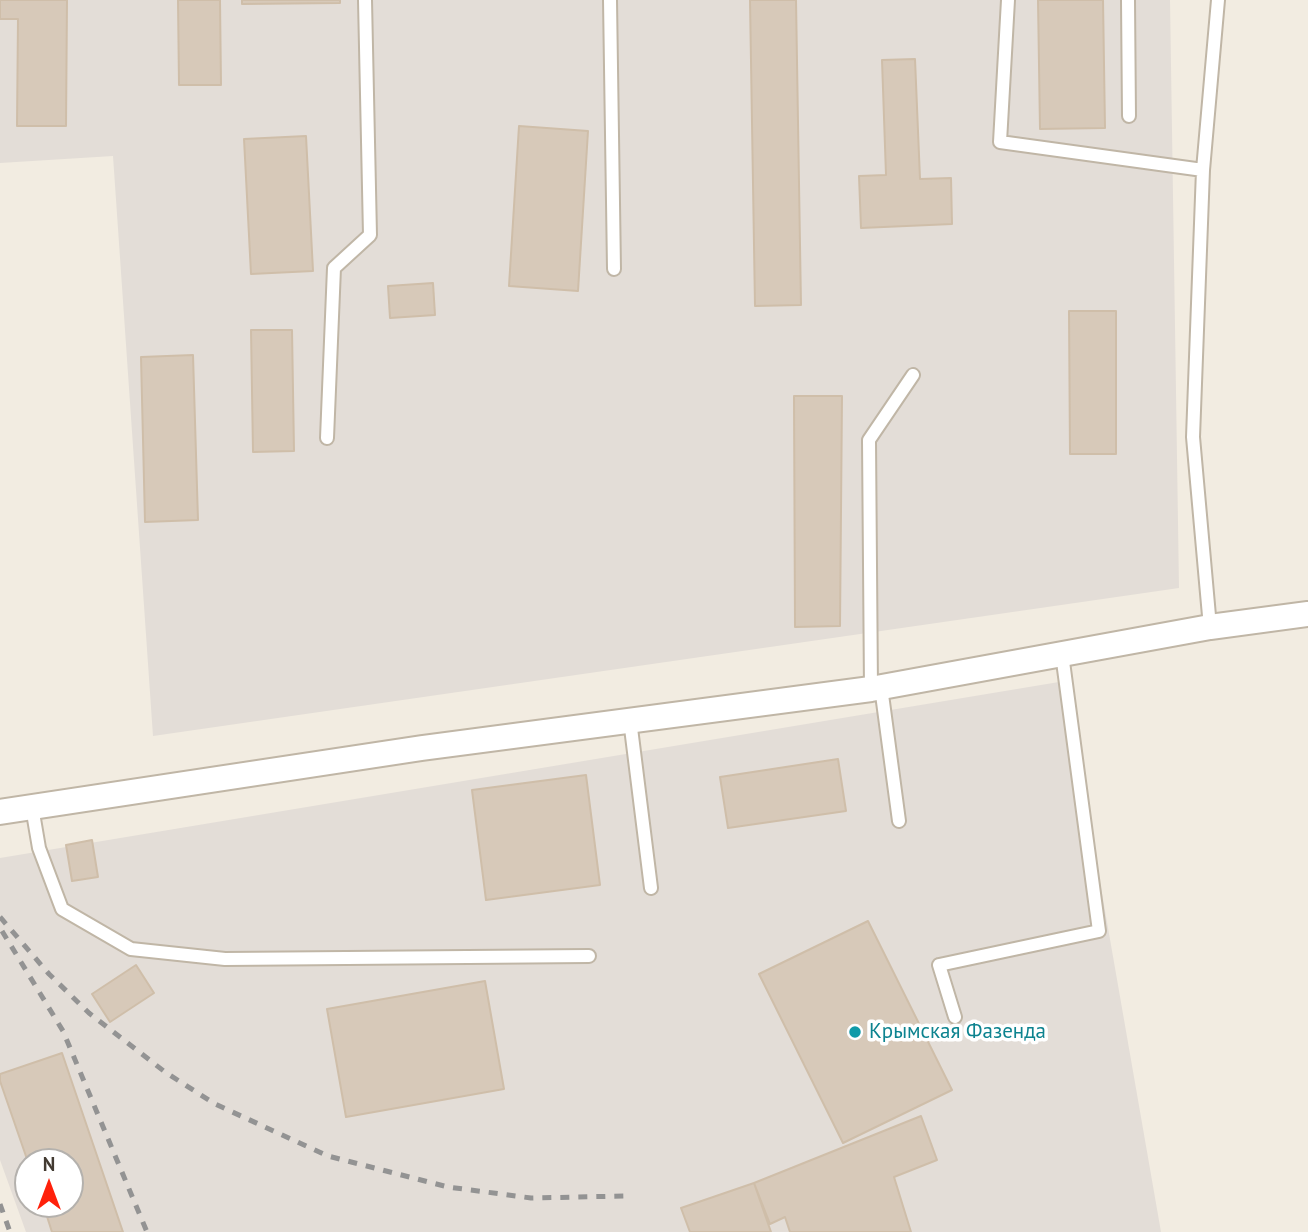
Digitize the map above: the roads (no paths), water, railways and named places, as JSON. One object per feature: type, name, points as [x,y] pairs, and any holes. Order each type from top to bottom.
[{"type":"street","points":[[0,812],[422,748],[876,688],[1210,627],[1308,614]]},
{"type":"lane","points":[[327,438],[334,268],[370,236],[365,0]]},
{"type":"lane","points":[[610,0],[614,269]]},
{"type":"lane","points":[[1008,0],[1000,142],[1203,170]]},
{"type":"lane","points":[[1128,0],[1129,117]]},
{"type":"lane","points":[[1210,627],[1193,437],[1203,170],[1218,0]]},
{"type":"lane","points":[[899,821],[876,688],[869,440],[913,375]]},
{"type":"lane","points":[[956,1017],[939,965],[1099,931],[1062,654]]},
{"type":"lane","points":[[630,720],[651,888]]},
{"type":"lane","points":[[32,807],[39,848],[62,909],[131,949],[225,959],[589,956]]},
{"type":"railway","points":[[0,917],[49,974],[89,1013],[165,1072],[215,1104],[328,1156],[448,1187],[531,1198],[625,1196]]},
{"type":"railway","points":[[2,931],[63,1031],[147,1232]]},
{"type":"railway","points":[[0,1204],[10,1232]]},
{"type":"place","name":"Крымская Фазенда","points":[[855,1032]]}]
